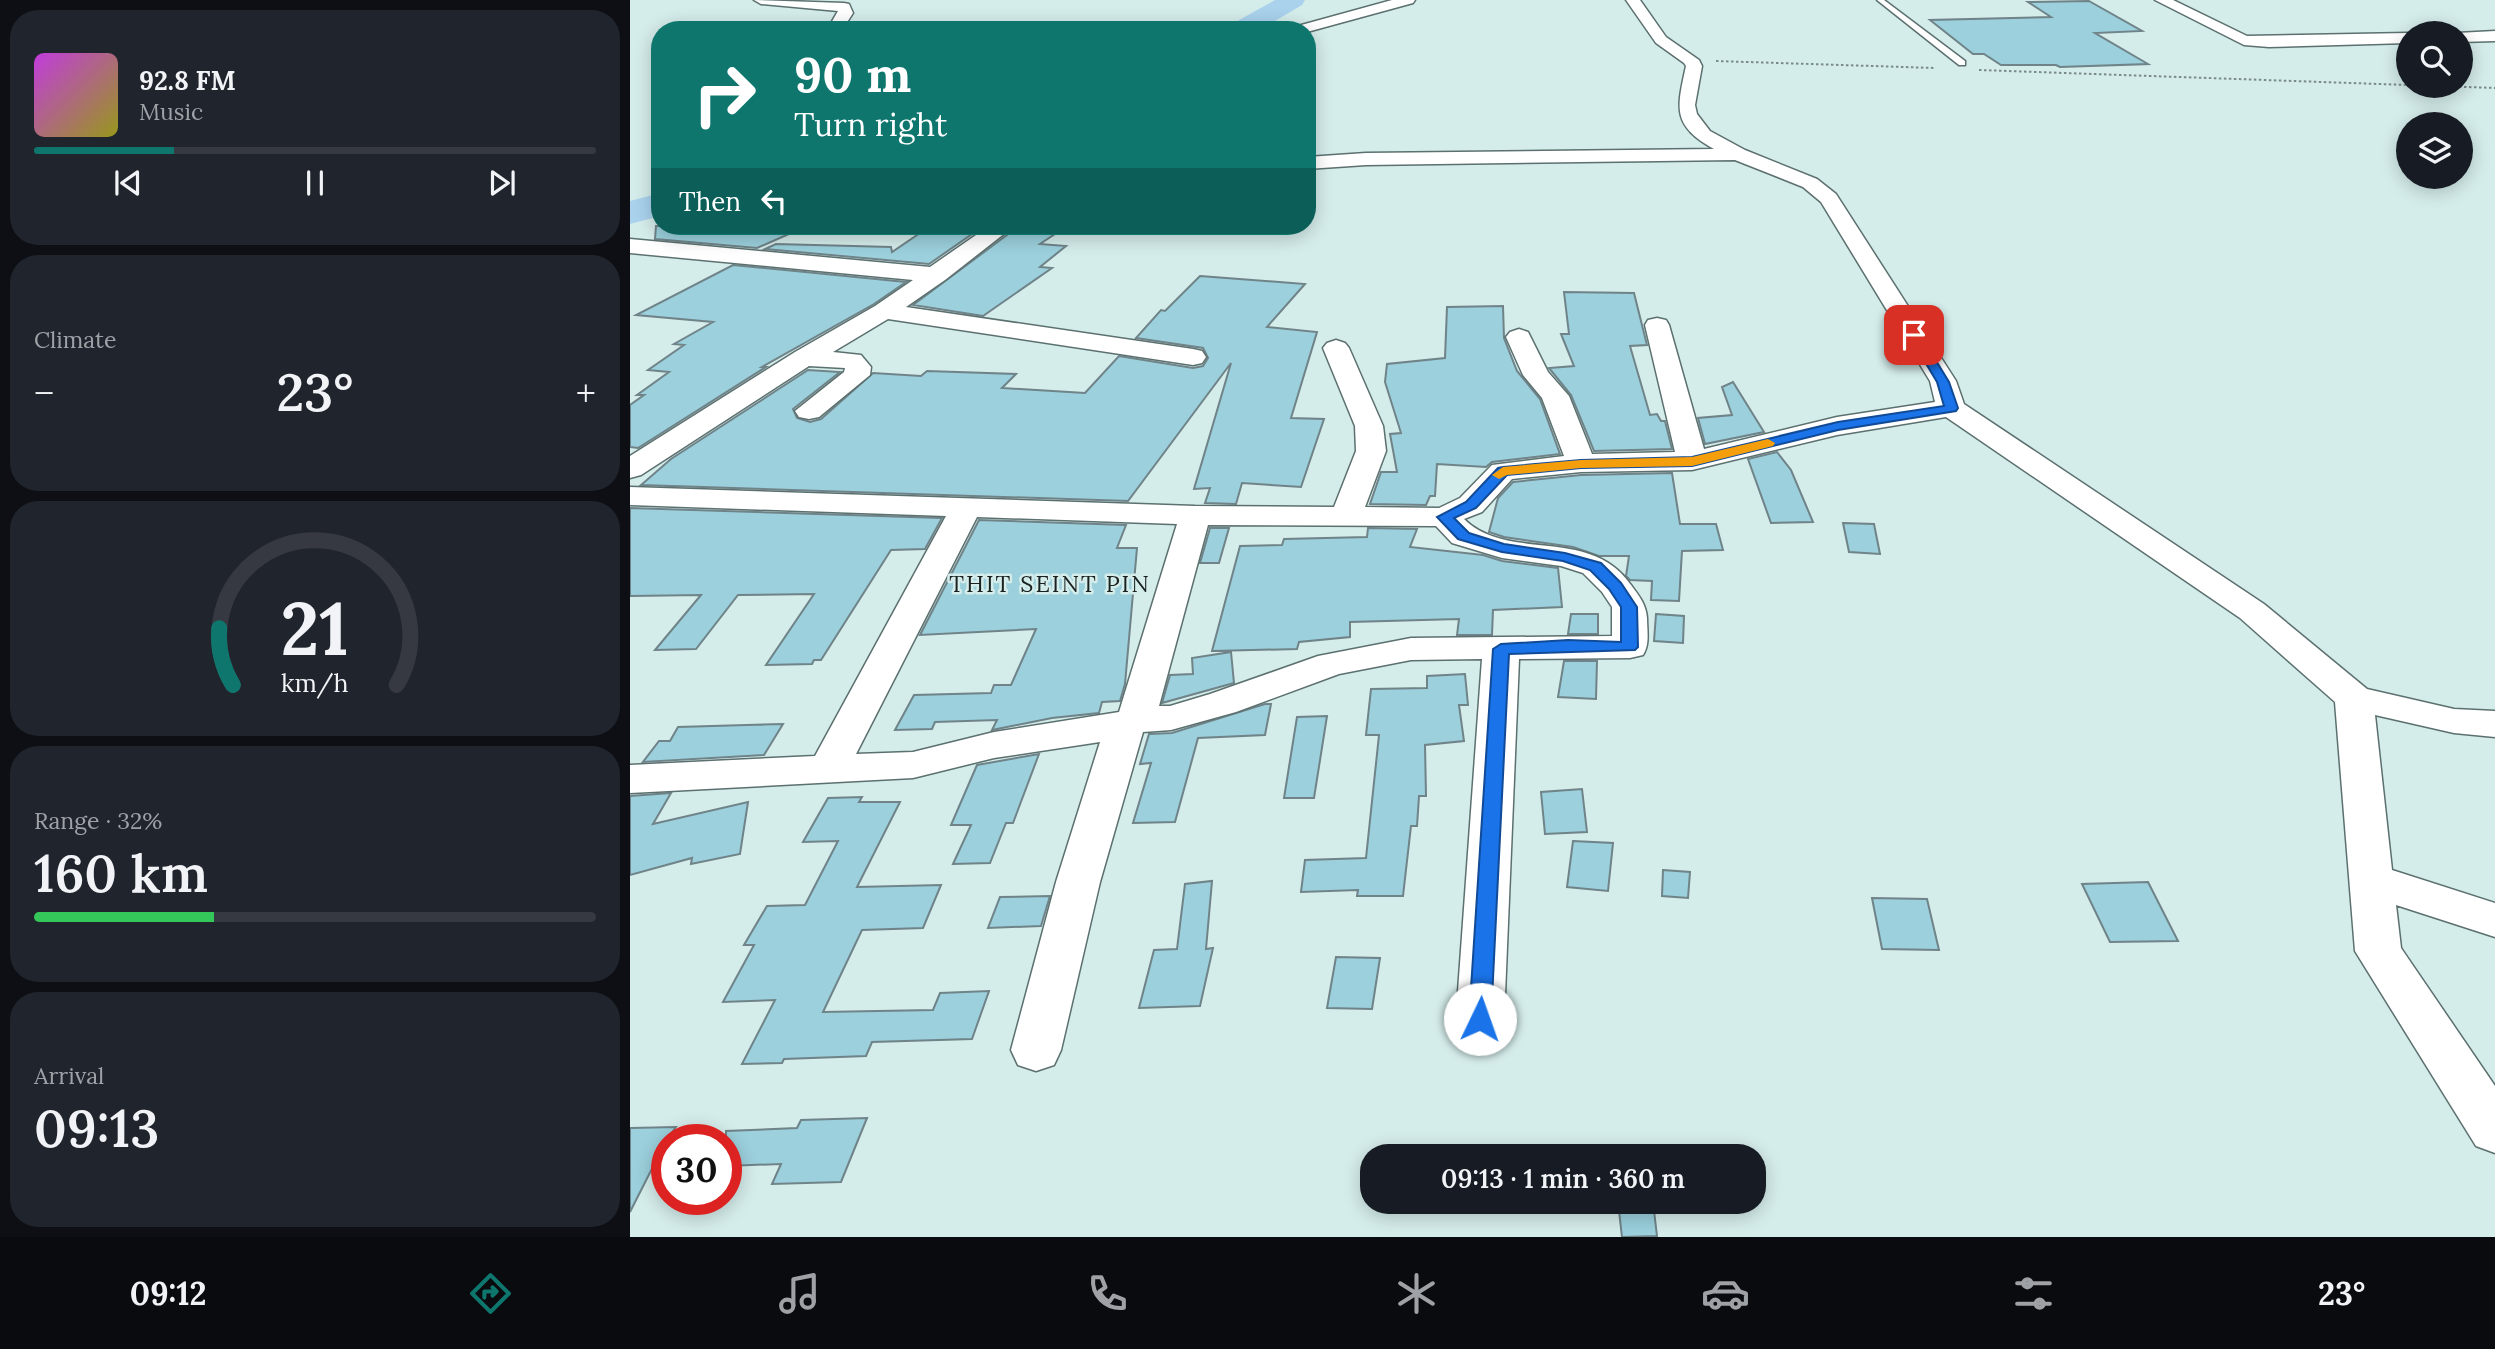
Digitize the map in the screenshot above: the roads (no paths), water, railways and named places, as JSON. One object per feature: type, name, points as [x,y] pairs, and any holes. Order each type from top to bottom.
[{"type":"street","points":[[761,0],[844,7],[846,13],[840,21]]},
{"type":"street","points":[[1316,25],[1408,0]]},
{"type":"street","points":[[1633,0],[1661,40],[1691,60],[1694,66],[1686,105],[1688,115],[1703,135],[1738,154],[1810,183],[1829,198],[1943,382],[1951,408],[2252,611],[2354,698],[2454,721],[2495,724]]},
{"type":"street","points":[[2162,0],[2236,38],[2252,41],[2396,38]]},
{"type":"street","points":[[2473,37],[2495,36]]},
{"type":"street","points":[[1316,162],[1366,159],[1738,154]]},
{"type":"street","points":[[630,245],[637,239],[651,235]]},
{"type":"street","points":[[630,469],[804,358],[884,311],[991,235]]},
{"type":"street","points":[[630,245],[937,275]]},
{"type":"street","points":[[884,311],[1193,357]]},
{"type":"street","points":[[1657,325],[1692,461]]},
{"type":"street","points":[[1519,337],[1536,375],[1555,396],[1581,464]]},
{"type":"street","points":[[1336,348],[1369,426],[1371,451],[1345,518]]},
{"type":"street","points":[[804,358],[852,362],[858,367],[857,375],[809,411]]},
{"type":"street","points":[[630,496],[1195,515],[1444,517],[1471,505],[1503,471],[1581,464],[1692,461],[1838,426],[1951,408]]},
{"type":"street","points":[[828,769],[967,507]]},
{"type":"street","points":[[1036,1050],[1078,882],[1195,515]]},
{"type":"street","points":[[630,779],[913,765],[994,745],[1130,722],[1171,718],[1331,664],[1411,649],[1501,649],[1568,645],[1630,647],[1629,607],[1615,586],[1595,566],[1565,557],[1502,548],[1464,536],[1444,517]]},
{"type":"street","points":[[1480,1019],[1501,649]]},
{"type":"street","points":[[2354,698],[2378,951],[2495,1130]]},
{"type":"street","points":[[2372,880],[2495,920]]},
{"type":"lane","points":[[1881,0],[1962,63]]},
{"type":"waterway","points":[[1257,21],[1293,0]]},
{"type":"waterway","points":[[630,213],[651,207]]},
{"type":"district","name":"THIT SEINT PIN","points":[[1050,583]]}]
